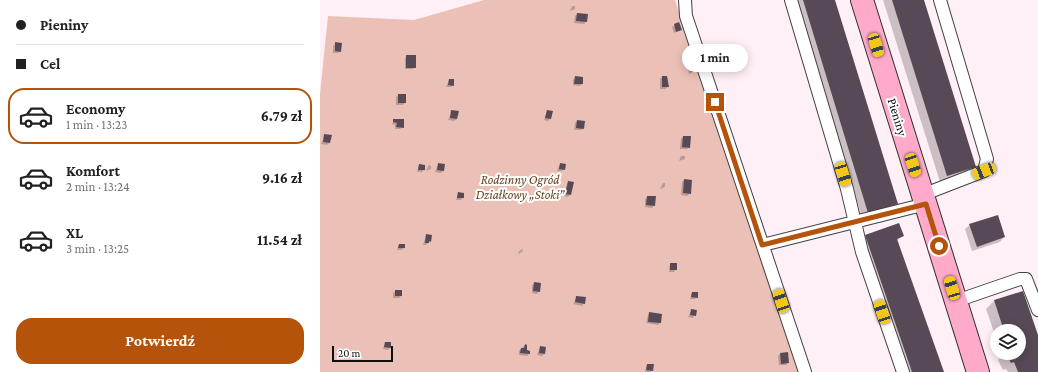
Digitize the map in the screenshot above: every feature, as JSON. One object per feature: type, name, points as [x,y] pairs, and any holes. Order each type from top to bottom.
[{"type":"street","name":"Pieniny","points":[[862,0],[978,372]]},
{"type":"lane","points":[[685,0],[686,16],[805,372]]},
{"type":"lane","points":[[791,0],[847,189],[862,252],[903,372]]},
{"type":"lane","points":[[762,245],[855,222],[924,199],[984,171],[987,159],[940,0]]},
{"type":"lane","points":[[956,302],[1020,279],[1026,279],[1038,310]]},
{"type":"green space","name":"Rodzinny Ogród Działkowy „Stoki”","points":[[484,0],[675,0],[800,372],[320,372],[320,94],[328,16],[414,20]]},
{"type":"building","points":[[803,0],[835,0],[898,204],[868,213]]},
{"type":"building","points":[[892,0],[924,0],[976,167],[947,176]]},
{"type":"building","points":[[577,13],[588,14],[587,22],[576,21]]},
{"type":"building","points":[[679,22],[682,30],[676,32],[674,24]]},
{"type":"building","points":[[335,42],[342,43],[341,52],[335,51]]},
{"type":"building","points":[[406,55],[416,55],[416,68],[406,68]]},
{"type":"building","points":[[694,65],[696,71],[691,72],[689,66]]},
{"type":"building","points":[[575,76],[583,77],[583,84],[574,84]]},
{"type":"building","points":[[662,76],[667,76],[669,87],[662,87]]},
{"type":"building","points":[[449,79],[454,79],[454,86],[448,85]]},
{"type":"building","points":[[398,94],[406,94],[406,103],[398,103]]},
{"type":"building","points":[[451,110],[459,111],[457,119],[450,118]]},
{"type":"building","points":[[547,110],[553,111],[551,119],[545,118]]},
{"type":"building","points":[[393,119],[404,119],[404,128],[396,127],[397,123],[393,122]]},
{"type":"building","points":[[577,120],[585,121],[584,129],[576,128]]},
{"type":"building","points":[[324,134],[332,135],[330,143],[323,142]]},
{"type":"building","points":[[683,136],[691,136],[690,148],[682,147]]},
{"type":"building","points":[[438,163],[445,164],[444,171],[437,170]]},
{"type":"building","points":[[560,163],[566,164],[565,170],[559,169]]},
{"type":"building","points":[[419,164],[425,165],[425,170],[418,170]]},
{"type":"building","points":[[684,179],[692,180],[691,194],[683,193]]},
{"type":"building","points":[[568,181],[574,182],[571,195],[565,194]]},
{"type":"building","points":[[458,192],[464,193],[464,198],[457,198]]},
{"type":"building","points":[[647,196],[656,196],[655,206],[646,205]]},
{"type":"building","points":[[998,215],[1005,237],[977,247],[969,224]]},
{"type":"building","points":[[899,223],[904,236],[897,239],[944,372],[912,372],[865,235]]},
{"type":"building","points":[[426,234],[432,235],[431,242],[429,241],[429,243],[425,243]]},
{"type":"building","points":[[399,244],[405,244],[405,248],[398,248]]},
{"type":"building","points":[[670,263],[677,263],[677,270],[670,270]]},
{"type":"building","points":[[534,282],[541,283],[540,292],[533,291]]},
{"type":"building","points":[[395,290],[402,290],[402,296],[395,296]]},
{"type":"building","points":[[1023,291],[1038,335],[1038,372],[1018,372],[1014,362],[1011,363],[1010,360],[1026,360],[1026,324],[1002,324],[994,300]]},
{"type":"building","points":[[692,292],[698,292],[698,298],[691,297]]},
{"type":"building","points":[[576,296],[586,297],[585,304],[575,302]]},
{"type":"building","points":[[691,309],[697,310],[696,316],[690,315]]},
{"type":"building","points":[[649,312],[662,314],[661,323],[648,322]]},
{"type":"building","points":[[385,342],[391,342],[391,348],[384,347]]},
{"type":"building","points":[[525,344],[527,345],[527,350],[530,351],[530,354],[520,353],[521,348],[524,348]]},
{"type":"building","points":[[540,346],[546,347],[545,354],[539,353]]},
{"type":"building","points":[[788,352],[789,363],[781,364],[780,353]]},
{"type":"building","points":[[647,364],[654,364],[653,371],[646,370]]},
{"type":"route","points":[[715,102],[762,245],[926,204],[939,246]]}]
